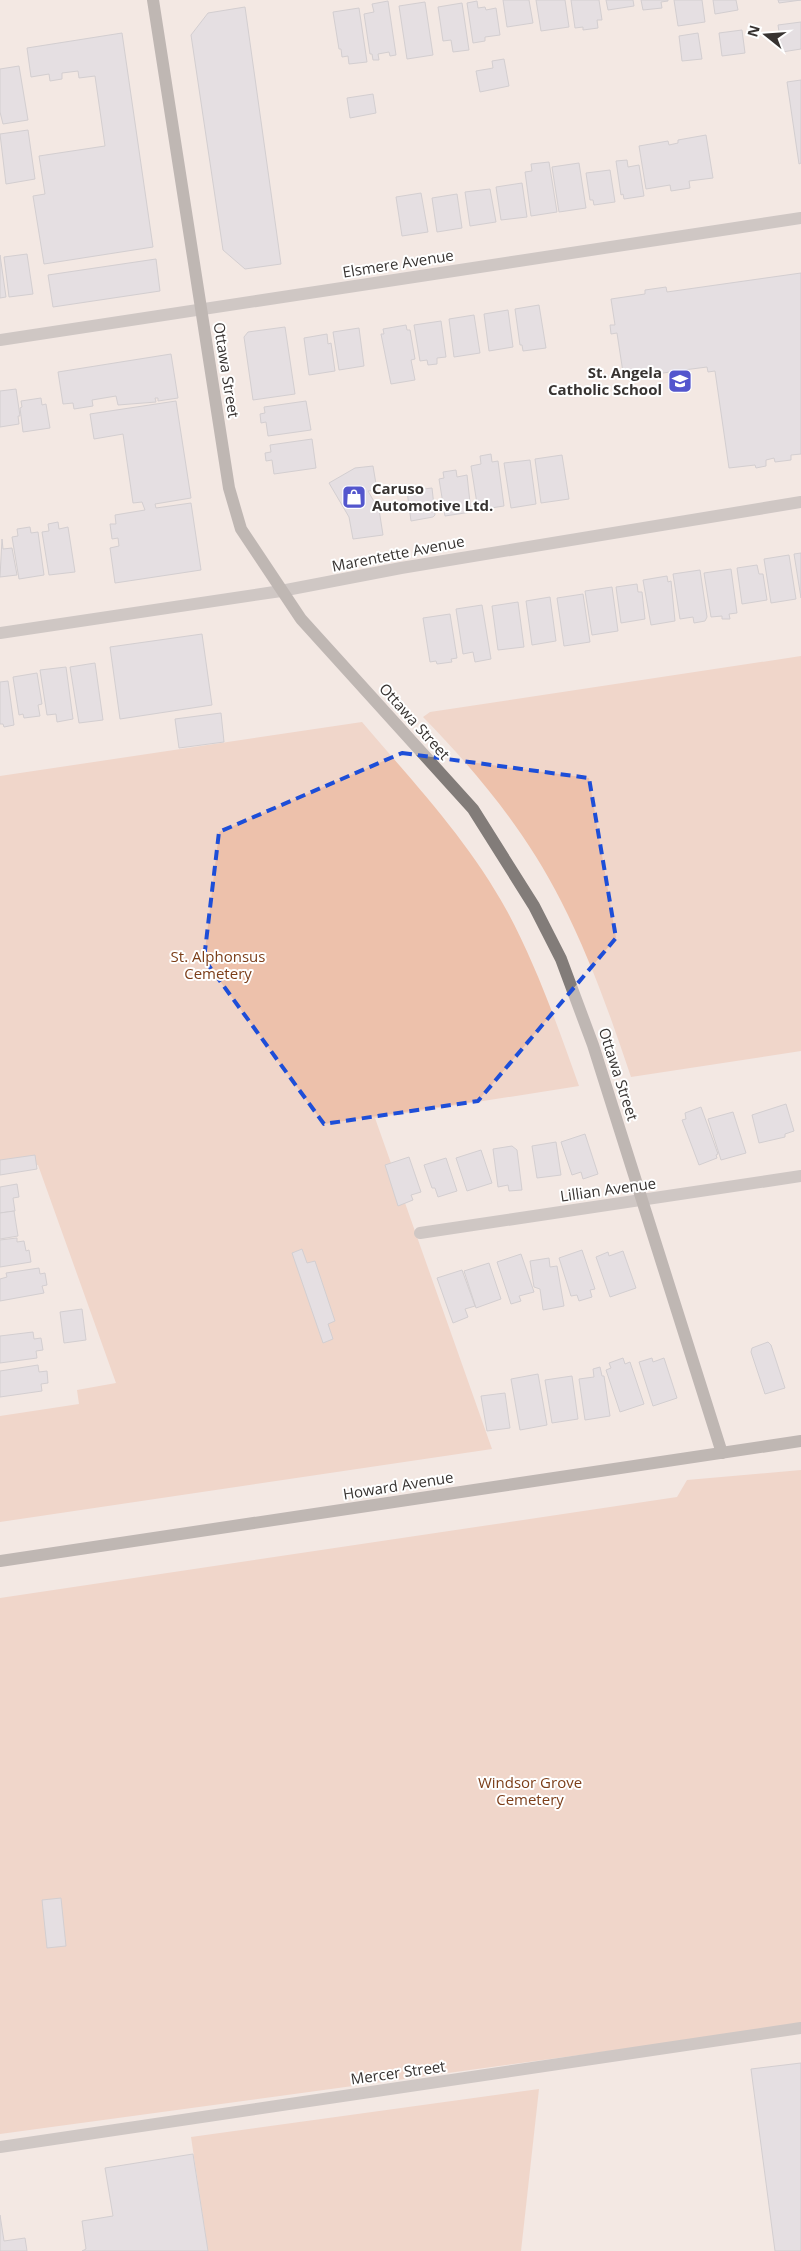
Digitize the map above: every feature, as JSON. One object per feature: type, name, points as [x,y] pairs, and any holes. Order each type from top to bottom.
[{"type":"street","name":"Ottawa Street","points":[[153,0],[229,488],[241,529],[301,619],[473,809],[534,906],[561,958],[593,1045],[722,1453]]},
{"type":"street","name":"Elsmere Avenue","points":[[0,340],[801,218]]},
{"type":"street","name":"Marentette Avenue","points":[[0,633],[281,591],[401,568],[801,502]]},
{"type":"street","name":"Lillian Avenue","points":[[420,1233],[801,1176]]},
{"type":"street","name":"Howard Avenue","points":[[0,1561],[801,1441]]},
{"type":"street","name":"Mercer Street","points":[[0,2148],[801,2028]]},
{"type":"highlighted area","points":[[402,753],[589,778],[616,938],[478,1101],[324,1124],[204,959],[219,832]]},
{"type":"green space","points":[[801,656],[801,1051],[631,1077],[591,966],[572,922],[547,876],[499,804],[462,759],[423,717],[430,712]]},
{"type":"green space","name":"St. Alphonsus Cemetery","points":[[362,722],[458,836],[492,885],[518,932],[537,975],[579,1086],[375,1118],[492,1449],[0,1522],[0,1416],[79,1404],[77,1390],[116,1383],[38,1165],[0,1173],[0,776]]},
{"type":"green space","name":"Windsor Grove Cemetery","points":[[801,1470],[801,2025],[0,2134],[0,1598],[677,1497],[687,1480]]},
{"type":"green space","points":[[539,2089],[521,2251],[208,2251],[191,2137]]},
{"type":"building","points":[[503,0],[529,0],[533,23],[507,27]]},
{"type":"building","points":[[536,0],[565,0],[569,27],[541,31]]},
{"type":"building","points":[[571,0],[599,0],[602,20],[597,20],[598,28],[583,30],[583,27],[575,28]]},
{"type":"building","points":[[606,0],[633,0],[634,6],[608,10]]},
{"type":"building","points":[[641,0],[668,1],[661,2],[662,8],[643,10]]},
{"type":"building","points":[[674,0],[702,0],[705,22],[678,26]]},
{"type":"building","points":[[713,0],[736,0],[738,10],[715,14]]},
{"type":"building","points":[[778,0],[801,0],[779,3]]},
{"type":"building","points":[[388,1],[396,55],[390,56],[389,52],[378,54],[379,60],[373,60],[372,54],[370,54],[364,14],[374,12],[372,4]]},
{"type":"building","points":[[477,1],[478,8],[485,7],[486,10],[496,8],[500,35],[485,37],[485,41],[473,43],[467,3]]},
{"type":"building","points":[[425,2],[433,55],[407,59],[399,6]]},
{"type":"building","points":[[462,3],[469,50],[453,52],[451,40],[443,41],[438,7]]},
{"type":"building","points":[[245,7],[281,264],[245,269],[223,250],[191,35],[208,13]]},
{"type":"building","points":[[359,8],[367,62],[349,64],[348,56],[342,57],[341,49],[339,49],[333,12]]},
{"type":"building","points":[[801,22],[801,49],[782,52],[778,25]]},
{"type":"building","points":[[742,30],[745,53],[722,56],[719,33]]},
{"type":"building","points":[[122,33],[153,247],[44,264],[33,196],[45,194],[39,156],[105,146],[95,76],[79,78],[78,71],[62,73],[62,79],[50,81],[49,74],[31,77],[27,48]]},
{"type":"building","points":[[698,33],[702,59],[682,61],[679,36]]},
{"type":"building","points":[[504,59],[509,86],[480,92],[476,71],[493,68],[492,61]]},
{"type":"building","points":[[19,66],[28,120],[3,124],[0,112],[0,69]]},
{"type":"building","points":[[801,80],[801,163],[799,164],[787,82]]},
{"type":"building","points":[[373,94],[376,113],[350,118],[347,98]]},
{"type":"building","points":[[28,130],[35,179],[6,184],[0,134]]},
{"type":"building","points":[[706,135],[713,178],[689,181],[690,188],[671,191],[670,185],[646,189],[639,146],[668,141],[669,145],[678,143],[678,140]]},
{"type":"building","points":[[627,160],[628,167],[639,165],[644,196],[624,199],[623,194],[621,195],[616,161]]},
{"type":"building","points":[[549,162],[557,212],[531,216],[525,172],[532,171],[531,164]]},
{"type":"building","points":[[579,163],[586,208],[559,212],[552,167]]},
{"type":"building","points":[[610,170],[615,202],[594,205],[593,200],[590,200],[586,173]]},
{"type":"building","points":[[522,183],[527,217],[501,220],[496,187]]},
{"type":"building","points":[[490,189],[496,222],[470,226],[465,192]]},
{"type":"building","points":[[421,193],[428,232],[402,236],[396,197]]},
{"type":"building","points":[[457,194],[462,228],[437,232],[432,198]]},
{"type":"building","points":[[27,254],[33,294],[9,297],[4,257]]},
{"type":"building","points":[[0,255],[6,297],[0,298]]},
{"type":"building","points":[[156,259],[160,291],[53,307],[48,275]]},
{"type":"building","points":[[801,273],[801,454],[791,455],[791,460],[775,462],[774,458],[766,460],[766,466],[756,468],[755,465],[729,468],[715,371],[708,372],[707,367],[676,371],[676,376],[671,377],[670,372],[624,379],[617,333],[611,334],[610,325],[615,325],[611,299],[645,294],[645,290],[666,287],[667,292]]},
{"type":"building","points":[[539,305],[546,348],[523,351],[522,345],[520,345],[515,309]]},
{"type":"building","points":[[508,310],[513,347],[489,351],[484,314]]},
{"type":"building","points":[[474,315],[480,353],[454,357],[449,319]]},
{"type":"building","points":[[441,321],[446,357],[437,358],[437,364],[428,365],[427,360],[420,361],[414,325]]},
{"type":"building","points":[[406,325],[407,330],[410,330],[415,359],[411,360],[415,380],[391,384],[381,334],[384,334],[383,329]]},
{"type":"building","points":[[285,327],[295,394],[253,400],[244,337],[248,332]]},
{"type":"building","points":[[359,328],[364,366],[339,370],[333,332]]},
{"type":"building","points":[[327,334],[328,344],[331,343],[335,371],[309,375],[304,338]]},
{"type":"building","points":[[171,354],[178,398],[158,401],[158,398],[155,398],[156,402],[118,405],[116,396],[92,400],[93,406],[74,409],[73,403],[63,404],[58,372]]},
{"type":"building","points":[[16,389],[20,416],[18,416],[19,424],[0,427],[0,391]]},
{"type":"building","points":[[41,398],[42,405],[46,404],[50,428],[23,432],[21,401]]},
{"type":"building","points":[[176,401],[191,498],[155,504],[156,508],[191,503],[201,570],[115,583],[110,548],[119,546],[118,538],[112,539],[110,524],[116,524],[115,515],[145,510],[142,502],[133,503],[123,434],[94,439],[90,414]]},
{"type":"building","points":[[306,401],[311,430],[268,436],[266,422],[261,423],[260,414],[265,413],[264,407]]},
{"type":"building","points":[[312,439],[316,468],[274,474],[272,460],[266,461],[265,453],[271,452],[270,445]]},
{"type":"building","points":[[491,454],[492,462],[498,461],[504,506],[478,510],[471,466],[481,464],[480,456]]},
{"type":"building","points":[[562,455],[569,499],[541,503],[535,459]]},
{"type":"building","points":[[530,460],[536,504],[511,508],[504,463]]},
{"type":"building","name":"Caruso Automotive Ltd.","points":[[373,466],[377,490],[368,491],[376,505],[378,503],[383,535],[353,539],[349,517],[329,483],[355,468]]},
{"type":"building","points":[[456,470],[457,477],[467,475],[471,512],[445,516],[439,479],[444,478],[443,472]]},
{"type":"building","points":[[432,488],[435,515],[411,521],[407,491]]},
{"type":"building","points":[[58,522],[59,529],[68,527],[75,572],[49,575],[42,532],[49,531],[48,524]]},
{"type":"building","points":[[30,527],[31,533],[38,532],[44,575],[19,579],[12,537],[18,536],[17,529]]},
{"type":"building","points":[[2,539],[3,549],[12,548],[17,575],[0,577]]},
{"type":"building","points":[[801,553],[801,598],[794,554]]},
{"type":"building","points":[[789,555],[796,599],[771,603],[764,559]]},
{"type":"building","points":[[757,565],[759,574],[763,574],[767,600],[742,604],[737,568]]},
{"type":"building","points":[[731,569],[737,613],[729,614],[730,619],[722,619],[722,616],[711,617],[704,573]]},
{"type":"building","points":[[700,570],[707,617],[705,621],[694,623],[693,617],[680,619],[673,574]]},
{"type":"building","points":[[667,576],[668,582],[671,581],[675,621],[651,625],[643,580]]},
{"type":"building","points":[[637,584],[638,592],[642,592],[645,619],[621,623],[616,587]]},
{"type":"building","points":[[612,587],[618,631],[592,635],[585,591]]},
{"type":"building","points":[[583,594],[590,642],[564,646],[557,598]]},
{"type":"building","points":[[550,597],[556,641],[532,645],[526,601]]},
{"type":"building","points":[[518,602],[524,647],[498,650],[492,606]]},
{"type":"building","points":[[482,605],[491,659],[475,662],[473,652],[463,654],[456,609]]},
{"type":"building","points":[[450,614],[457,658],[451,659],[452,662],[437,664],[436,661],[430,662],[423,618]]},
{"type":"building","points":[[202,634],[212,705],[120,719],[110,647]]},
{"type":"building","points":[[95,663],[103,720],[79,723],[70,667]]},
{"type":"building","points":[[66,667],[73,719],[57,722],[56,714],[47,715],[40,670]]},
{"type":"building","points":[[37,673],[42,704],[38,705],[40,716],[24,718],[23,714],[19,715],[13,677]]},
{"type":"building","points":[[8,681],[14,725],[4,727],[3,724],[0,724],[0,682]]},
{"type":"building","points":[[221,713],[224,742],[179,748],[175,719]]},
{"type":"building","points":[[786,1104],[794,1131],[785,1134],[785,1137],[759,1143],[752,1115]]},
{"type":"building","points":[[701,1107],[718,1154],[716,1155],[717,1158],[699,1165],[682,1120],[686,1119],[685,1113]]},
{"type":"building","points":[[733,1112],[746,1153],[721,1160],[708,1119]]},
{"type":"building","points":[[585,1134],[598,1174],[583,1179],[581,1172],[572,1175],[561,1142]]},
{"type":"building","points":[[556,1142],[561,1175],[537,1178],[532,1146]]},
{"type":"building","points":[[512,1146],[517,1150],[522,1190],[509,1191],[508,1185],[498,1187],[493,1149]]},
{"type":"building","points":[[481,1150],[492,1183],[467,1191],[456,1158]]},
{"type":"building","points":[[35,1155],[37,1169],[0,1175],[0,1160]]},
{"type":"building","points":[[409,1157],[421,1192],[411,1195],[413,1200],[398,1206],[385,1165]]},
{"type":"building","points":[[446,1158],[457,1191],[438,1197],[435,1188],[432,1188],[424,1165]]},
{"type":"building","points":[[17,1184],[19,1197],[13,1198],[15,1211],[0,1213],[0,1187]]},
{"type":"building","points":[[14,1211],[18,1236],[0,1239],[0,1213]]},
{"type":"building","points":[[17,1238],[17,1242],[24,1241],[26,1251],[29,1250],[31,1262],[0,1267],[0,1240]]},
{"type":"building","points":[[302,1249],[307,1263],[315,1261],[335,1321],[328,1324],[333,1339],[323,1343],[292,1253]]},
{"type":"building","points":[[582,1250],[595,1289],[590,1290],[592,1297],[579,1301],[577,1295],[571,1296],[559,1258]]},
{"type":"building","points":[[623,1251],[636,1288],[610,1297],[596,1257],[608,1252],[609,1256]]},
{"type":"building","points":[[521,1254],[534,1292],[519,1296],[521,1301],[511,1304],[497,1262]]},
{"type":"building","points":[[549,1258],[550,1267],[557,1266],[564,1306],[543,1310],[540,1289],[534,1287],[530,1261]]},
{"type":"building","points":[[489,1263],[501,1299],[476,1308],[464,1271]]},
{"type":"building","points":[[39,1268],[40,1274],[45,1273],[47,1285],[42,1286],[44,1293],[0,1301],[0,1279],[7,1277],[6,1273]]},
{"type":"building","points":[[462,1270],[475,1306],[465,1309],[468,1317],[453,1323],[437,1278]]},
{"type":"building","points":[[82,1309],[86,1340],[64,1343],[60,1312]]},
{"type":"building","points":[[33,1332],[34,1339],[41,1338],[43,1350],[36,1351],[37,1358],[0,1363],[0,1336]]},
{"type":"building","points":[[768,1342],[771,1345],[785,1388],[765,1394],[751,1352],[752,1348]]},
{"type":"building","points":[[623,1358],[625,1364],[630,1362],[644,1404],[620,1412],[606,1370],[611,1368],[609,1363]]},
{"type":"building","points":[[652,1358],[653,1362],[664,1358],[677,1398],[653,1406],[639,1362]]},
{"type":"building","points":[[38,1365],[39,1372],[47,1371],[48,1383],[41,1384],[42,1391],[0,1397],[0,1371]]},
{"type":"building","points":[[600,1367],[602,1376],[604,1376],[610,1416],[585,1420],[579,1379],[594,1377],[593,1369]]},
{"type":"building","points":[[538,1374],[547,1425],[520,1430],[511,1379]]},
{"type":"building","points":[[572,1376],[578,1419],[552,1423],[545,1380]]},
{"type":"building","points":[[505,1393],[510,1428],[487,1431],[481,1396]]},
{"type":"building","points":[[61,1898],[66,1946],[47,1948],[42,1900]]},
{"type":"building","points":[[801,2063],[801,2251],[775,2251],[751,2069]]},
{"type":"building","points":[[193,2154],[208,2251],[82,2251],[86,2249],[82,2221],[113,2216],[105,2168]]},
{"type":"building","points":[[0,2215],[4,2241],[25,2238],[27,2251],[0,2251]]},
{"type":"place","name":"St. Angela Catholic School","points":[[680,381]]},
{"type":"place","name":"Caruso Automotive Ltd.","points":[[354,497]]}]
